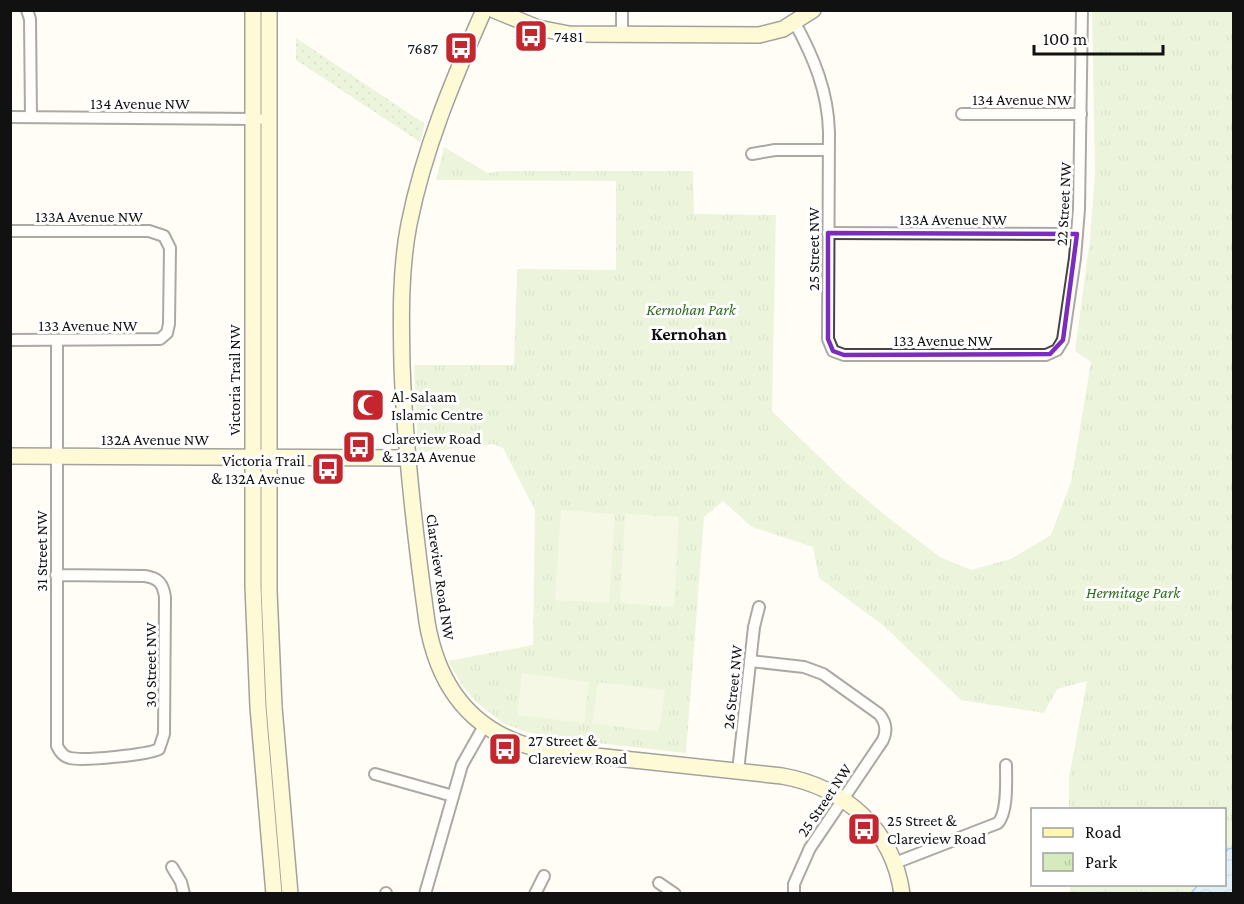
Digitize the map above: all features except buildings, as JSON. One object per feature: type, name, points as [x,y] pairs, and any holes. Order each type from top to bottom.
[{"type":"street","points":[[27,10],[30,20],[31,117]]},
{"type":"street","name":"Victoria Trail NW","points":[[254,10],[261,119],[269,591],[274,708],[290,894]]},
{"type":"street","name":"Victoria Trail NW","points":[[269,10],[261,119],[252,458],[255,664],[274,894]]},
{"type":"street","name":"Clareview Road NW","points":[[484,10],[431,136],[408,226],[403,272],[401,321],[407,458],[426,611],[435,657],[441,673],[465,708],[484,726],[510,741],[549,752],[795,778],[818,786],[843,799],[872,824],[887,845],[895,863],[902,894]]},
{"type":"street","points":[[494,10],[551,32],[588,36],[759,35],[795,23],[813,10]]},
{"type":"street","points":[[622,10],[622,35]]},
{"type":"street","name":"22 Street NW","points":[[1057,350],[1063,340],[1077,234],[1082,10]]},
{"type":"street","name":"25 Street NW","points":[[795,23],[812,55],[821,80],[827,112],[828,339],[831,348]]},
{"type":"street","name":"134 Avenue NW","points":[[962,114],[1081,114]]},
{"type":"street","name":"134 Avenue NW","points":[[10,117],[261,119]]},
{"type":"street","points":[[752,154],[775,150],[828,150]]},
{"type":"street","name":"133A Avenue NW","points":[[10,231],[149,231],[166,238],[170,248],[170,324],[164,337]]},
{"type":"street","name":"133A Avenue NW","points":[[828,233],[1077,234]]},
{"type":"street","name":"133 Avenue NW","points":[[10,340],[154,340],[164,337]]},
{"type":"street","name":"31 Street NW","points":[[57,340],[56,742],[60,752],[68,758],[142,754],[159,748]]},
{"type":"street","name":"133 Avenue NW","points":[[831,348],[836,354],[844,355],[1046,355],[1057,350]]},
{"type":"street","name":"132A Avenue NW","points":[[10,456],[407,458]]},
{"type":"street","name":"30 Street NW","points":[[56,575],[144,576],[160,581],[165,597],[164,734],[159,748]]},
{"type":"street","name":"26 Street NW","points":[[738,771],[750,661],[759,607]]},
{"type":"street","name":"25 Street NW","points":[[750,661],[804,667],[823,674],[879,714],[886,727],[883,740],[803,860],[794,884],[794,894]]},
{"type":"street","points":[[425,894],[453,795],[468,753],[484,726]]},
{"type":"street","points":[[895,863],[998,823],[1004,810],[1006,765]]},
{"type":"street","points":[[375,774],[453,795]]},
{"type":"street","points":[[172,867],[181,882],[184,894]]},
{"type":"street","points":[[536,894],[544,876]]},
{"type":"street","points":[[659,883],[675,894]]},
{"type":"highlighted area","points":[[828,233],[1077,234],[1063,340],[1050,354],[844,355],[833,351],[828,339]]},
{"type":"green space","points":[[1092,11],[1233,11],[1233,893],[1070,893],[1070,886],[1226,886],[1226,808],[1069,808],[1069,778],[1087,681],[1057,689],[1044,713],[961,700],[884,626],[819,578],[813,547],[752,527],[723,501],[704,517],[686,753],[561,739],[527,732],[503,723],[476,702],[462,685],[448,661],[533,645],[535,510],[503,448],[493,444],[418,453],[414,365],[514,365],[517,269],[616,270],[616,181],[436,180],[444,147],[488,173],[502,171],[693,171],[694,214],[776,215],[772,411],[843,480],[890,519],[940,557],[971,570],[1011,559],[1051,535],[1071,482],[1091,362],[1075,351],[1090,239],[1095,173]]},
{"type":"green space","points":[[296,38],[425,124],[420,142],[296,60]]},
{"type":"green space","points":[[561,510],[615,514],[609,603],[555,600]]},
{"type":"green space","points":[[625,514],[679,517],[674,607],[620,603]]},
{"type":"green space","points":[[522,673],[589,682],[584,723],[517,715]]},
{"type":"green space","points":[[598,682],[665,690],[659,732],[592,723]]},
{"type":"water","points":[[1233,848],[1233,893],[1191,893],[1197,886],[1226,886],[1226,852]]},
{"type":"place","name":"7481","points":[[531,36]]},
{"type":"place","name":"7687","points":[[461,48]]},
{"type":"place","name":"Al-Salaam Islamic Centre","points":[[368,405]]},
{"type":"place","name":"Clareview Road & 132A Avenue","points":[[359,447]]},
{"type":"place","name":"Victoria Trail & 132A Avenue","points":[[328,469]]},
{"type":"place","name":"27 Street & Clareview Road","points":[[505,749]]},
{"type":"place","name":"25 Street & Clareview Road","points":[[864,829]]},
{"type":"district","name":"Kernohan","points":[[689,334]]},
{"type":"park label","name":"Kernohan Park","points":[[691,309]]},
{"type":"park label","name":"Hermitage Park","points":[[1133,592]]}]
